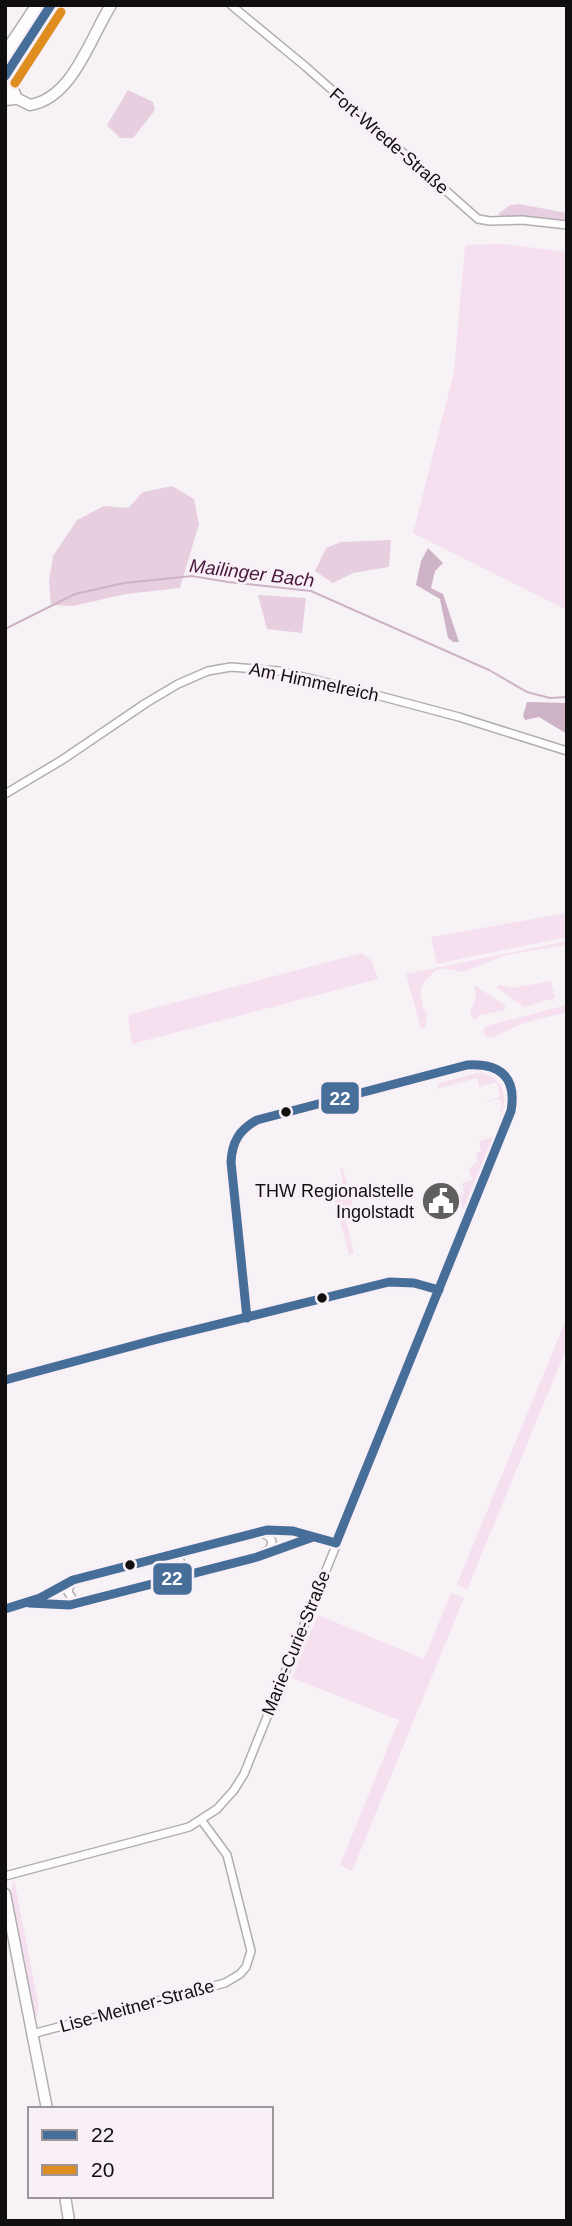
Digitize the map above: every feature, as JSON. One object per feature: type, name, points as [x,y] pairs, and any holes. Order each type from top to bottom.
[{"type":"highway","points":[[9,97],[7,67],[39,5]]},
{"type":"highway","points":[[7,67],[51,5]]},
{"type":"street","points":[[9,97],[34,105],[58,93],[82,59],[110,5]]},
{"type":"street","name":"Fort-Wrede-Straße","points":[[231,5],[306,67],[478,219],[567,225]]},
{"type":"street","name":"Am Himmelreich","points":[[5,794],[178,684],[208,671],[231,667],[279,671],[365,692],[459,717],[567,751]]},
{"type":"street","name":"Marie-Curie-Straße","points":[[5,1876],[176,1831],[202,1821],[234,1790],[244,1774],[514,1102],[508,1078],[497,1069],[484,1065],[467,1065],[257,1120],[241,1130],[233,1142],[231,1162],[247,1318]]},
{"type":"street","points":[[5,1380],[389,1282],[418,1282],[439,1290]]},
{"type":"street","points":[[5,1609],[40,1598],[64,1583],[80,1578],[275,1529],[336,1543]]},
{"type":"street","points":[[257,1557],[272,1546],[268,1536],[260,1532]]},
{"type":"street","points":[[27,1603],[60,1606],[82,1602],[257,1557],[288,1543],[313,1537]]},
{"type":"street","points":[[178,1553],[184,1576]]},
{"type":"street","points":[[80,1578],[70,1586],[68,1592],[73,1600],[82,1602]]},
{"type":"street","name":"Lise-Meitner-Straße","points":[[32,2034],[225,1983],[240,1974],[249,1959],[249,1941],[226,1852],[202,1821]]},
{"type":"street","points":[[5,1894],[47,2107]]},
{"type":"street","points":[[66,2201],[69,2221]]},
{"type":"shaded area","points":[[128,90],[153,102],[155,110],[133,138],[120,138],[107,125]]},
{"type":"shaded area","points":[[519,204],[567,213],[567,221],[503,217],[498,214],[510,205]]},
{"type":"shaded area","points":[[504,244],[567,252],[567,610],[413,533],[454,372],[465,245]]},
{"type":"shaded area","points":[[172,486],[194,499],[199,524],[180,588],[126,594],[73,606],[51,605],[49,581],[53,556],[77,520],[104,506],[128,508],[143,492]]},
{"type":"shaded area","points":[[391,540],[389,567],[353,573],[333,583],[315,571],[326,548],[341,542]]},
{"type":"shaded area","points":[[428,548],[443,563],[435,571],[431,588],[443,594],[459,642],[448,638],[440,599],[416,585],[421,561]]},
{"type":"shaded area","points":[[258,595],[306,598],[302,633],[267,629]]},
{"type":"shaded area","points":[[527,702],[567,703],[567,734],[539,717],[525,720],[523,716]]},
{"type":"shaded area","points":[[567,913],[567,937],[437,964],[431,937]]},
{"type":"shaded area","points":[[567,941],[567,945],[505,955],[463,972],[443,968],[435,971],[423,983],[420,992],[427,1014],[426,1027],[421,1029],[406,974]]},
{"type":"shaded area","points":[[362,953],[371,960],[378,979],[132,1044],[128,1015]]},
{"type":"shaded area","points":[[551,981],[555,998],[524,1007],[496,987],[499,985],[513,988]]},
{"type":"shaded area","points":[[474,985],[505,1005],[505,1010],[479,1015],[478,1019],[472,1018],[470,1013],[476,998]]},
{"type":"shaded area","points":[[567,1005],[567,1012],[523,1023],[492,1038],[486,1037],[483,1031],[486,1026]]},
{"type":"shaded area","points":[[477,1073],[492,1077],[501,1085],[504,1098],[502,1112],[500,1099],[483,1102],[500,1097],[497,1082],[479,1087],[477,1078],[437,1089],[439,1083]]},
{"type":"shaded area","points":[[493,1137],[463,1210],[459,1195],[464,1193],[462,1183],[472,1180],[469,1169],[478,1160],[476,1153],[481,1151],[479,1141]]},
{"type":"shaded area","points":[[343,1168],[356,1217],[346,1220],[354,1253],[349,1255],[331,1186],[343,1183],[340,1169]]},
{"type":"shaded area","points":[[567,1317],[567,1347],[467,1590],[457,1584]]},
{"type":"shaded area","points":[[451,1593],[464,1598],[352,1871],[340,1865],[399,1720],[292,1678],[318,1615],[424,1659]]},
{"type":"shaded area","points":[[14,1880],[39,2007],[37,2018],[31,2003],[10,1894]]},
{"type":"waterway","name":"Mailinger Bach","points":[[5,629],[75,594],[124,583],[192,576],[311,591],[489,670],[527,692],[550,698],[567,697]]},
{"type":"transit line","name":"22","points":[[5,76],[51,5]]},
{"type":"transit line","name":"20","points":[[15,83],[61,12]]},
{"type":"transit line","name":"22","points":[[247,1318],[231,1162],[235,1143],[245,1128],[257,1120],[467,1065],[489,1067],[504,1074],[511,1089],[511,1111],[336,1543]]},
{"type":"transit line","name":"22","points":[[5,1380],[389,1282],[414,1283],[439,1290]]},
{"type":"transit line","name":"22","points":[[5,1609],[40,1598],[73,1580],[267,1530],[293,1531],[336,1543]]},
{"type":"transit line","name":"22","points":[[29,1603],[70,1605],[257,1557],[313,1537]]},
{"type":"place","name":"THW Regionalstelle Ingolstadt","points":[[441,1201]]}]
